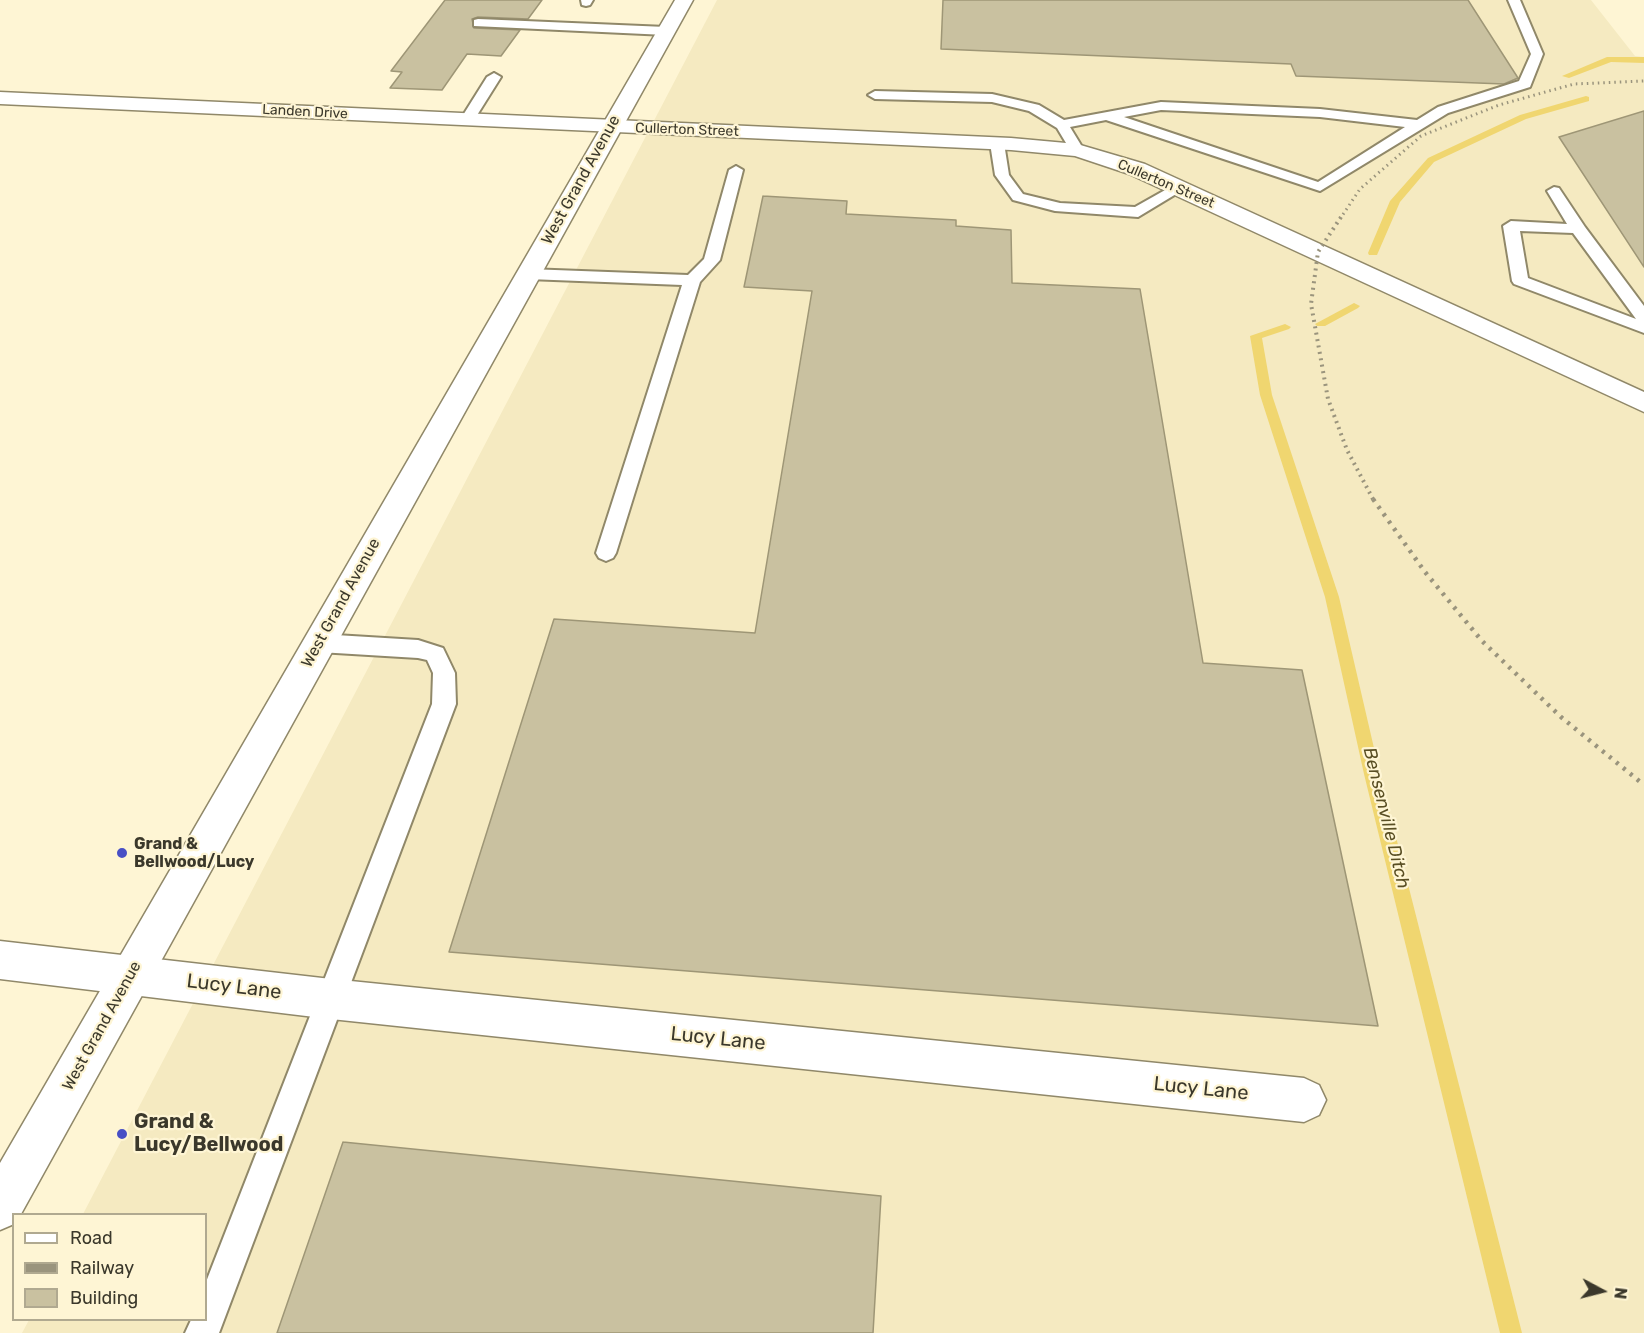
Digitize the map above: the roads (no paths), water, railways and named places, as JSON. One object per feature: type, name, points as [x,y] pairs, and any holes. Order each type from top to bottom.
[{"type":"street","name":"West Grand Avenue","points":[[0,1207],[684,0]]},
{"type":"street","name":"Landen Drive","points":[[0,98],[611,127]]},
{"type":"street","name":"Cullerton Street","points":[[611,127],[997,143],[1077,150],[1137,169],[1644,403]]},
{"type":"street","name":"Lucy Lane","points":[[0,960],[331,999],[1304,1100]]},
{"type":"lane","points":[[1107,116],[1320,186],[1443,110],[1525,84],[1537,54],[1514,0]]},
{"type":"lane","points":[[478,23],[666,31]]},
{"type":"lane","points":[[467,120],[494,77]]},
{"type":"lane","points":[[876,95],[992,98],[1034,108],[1062,125],[1077,150]]},
{"type":"lane","points":[[1062,125],[1161,106],[1320,113],[1420,124]]},
{"type":"lane","points":[[997,143],[1002,175],[1018,197],[1060,208],[1138,212],[1179,188]]},
{"type":"lane","points":[[606,553],[692,280],[712,260],[736,170]]},
{"type":"lane","points":[[1554,191],[1578,229],[1644,318]]},
{"type":"lane","points":[[1578,229],[1511,226],[1520,281],[1644,328]]},
{"type":"lane","points":[[528,274],[692,280]]},
{"type":"lane","points":[[207,1320],[444,704],[444,673],[435,654],[418,649],[319,643]]},
{"type":"waterway","name":"Bensenville Ditch","points":[[1566,76],[1610,59],[1644,60]]},
{"type":"waterway","name":"Bensenville Ditch","points":[[1373,253],[1395,201],[1431,160],[1523,117],[1586,99]]},
{"type":"waterway","name":"Bensenville Ditch","points":[[1321,324],[1354,306]]},
{"type":"waterway","name":"Bensenville Ditch","points":[[1285,327],[1256,336],[1266,395],[1332,597],[1372,774],[1511,1333]]},
{"type":"railway","points":[[1340,219],[1360,189],[1421,136],[1499,105],[1574,84],[1644,81]]},
{"type":"railway","points":[[1341,217],[1318,252],[1311,304],[1328,399],[1347,450],[1374,501]]},
{"type":"railway","points":[[1373,499],[1425,572],[1482,641],[1561,717],[1644,785]]},
{"type":"place","name":"Grand & Bellwood/Lucy","points":[[122,853]]},
{"type":"place","name":"Grand & Lucy/Bellwood","points":[[122,1134]]}]
